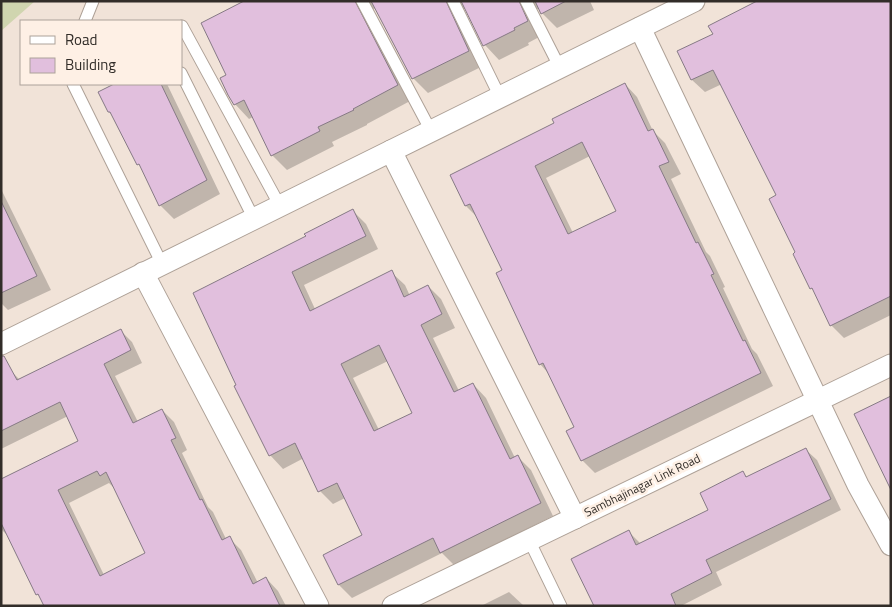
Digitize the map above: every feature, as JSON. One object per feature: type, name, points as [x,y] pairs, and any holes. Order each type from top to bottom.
[{"type":"street","points":[[1,344],[694,1]]},
{"type":"street","points":[[640,28],[858,485],[891,545]]},
{"type":"street","points":[[392,151],[575,518]]},
{"type":"street","points":[[152,269],[318,606]]},
{"type":"street","name":"Sambhajinagar Link Road","points":[[393,606],[891,365]]},
{"type":"lane","points":[[85,20],[93,1]]},
{"type":"lane","points":[[362,1],[431,131]]},
{"type":"lane","points":[[453,1],[500,97]]},
{"type":"lane","points":[[526,1],[560,68]]},
{"type":"lane","points":[[182,26],[280,206]]},
{"type":"lane","points":[[182,74],[254,219]]},
{"type":"lane","points":[[73,85],[152,269]]},
{"type":"lane","points":[[528,540],[561,606]]},
{"type":"green space","points":[[1,1],[35,1],[1,31]]},
{"type":"building","points":[[244,1],[355,1],[398,85],[354,110],[318,127],[320,131],[271,156],[244,100],[234,105],[228,95],[220,78],[226,75],[201,23]]},
{"type":"building","points":[[371,1],[446,1],[469,51],[412,79]]},
{"type":"building","points":[[461,1],[519,1],[528,21],[514,28],[515,30],[483,46]]},
{"type":"building","points":[[535,1],[566,1],[541,14]]},
{"type":"building","points":[[757,1],[891,1],[891,296],[830,326],[793,254],[795,252],[769,199],[776,195],[713,70],[691,80],[677,51],[713,34],[708,26]]},
{"type":"building","points":[[625,83],[648,131],[653,129],[669,162],[659,166],[696,243],[698,242],[714,274],[711,275],[743,341],[745,340],[761,373],[581,461],[566,431],[574,427],[543,363],[539,365],[496,273],[502,270],[470,204],[465,206],[450,175],[554,123],[552,119]],"holes":[[[582,142],[616,211],[568,234],[535,166]]]},
{"type":"building","points":[[112,85],[161,85],[207,180],[159,206],[139,164],[137,165],[98,92]]},
{"type":"building","points":[[1,201],[37,276],[1,293]]},
{"type":"building","points":[[353,209],[366,236],[292,272],[310,311],[392,270],[404,297],[428,285],[442,314],[421,325],[454,392],[473,383],[510,459],[518,455],[541,503],[440,553],[433,538],[338,585],[323,555],[362,535],[337,483],[318,492],[295,443],[269,456],[234,386],[236,385],[193,293],[306,236],[304,234]],"holes":[[[379,345],[412,413],[374,431],[341,364]]]},
{"type":"building","points":[[121,329],[131,350],[104,364],[133,423],[162,409],[176,438],[171,440],[222,540],[230,536],[253,584],[266,577],[280,606],[44,606],[38,594],[36,595],[1,523],[1,479],[78,441],[60,402],[1,431],[1,356],[4,356],[17,380]],"holes":[[[97,471],[100,476],[106,472],[145,553],[100,576],[58,490]]]},
{"type":"building","points":[[891,396],[891,490],[854,414]]},
{"type":"building","points":[[806,448],[831,499],[706,560],[712,573],[671,594],[676,606],[594,606],[571,559],[629,530],[636,545],[708,510],[700,493],[743,471],[746,477]]}]
